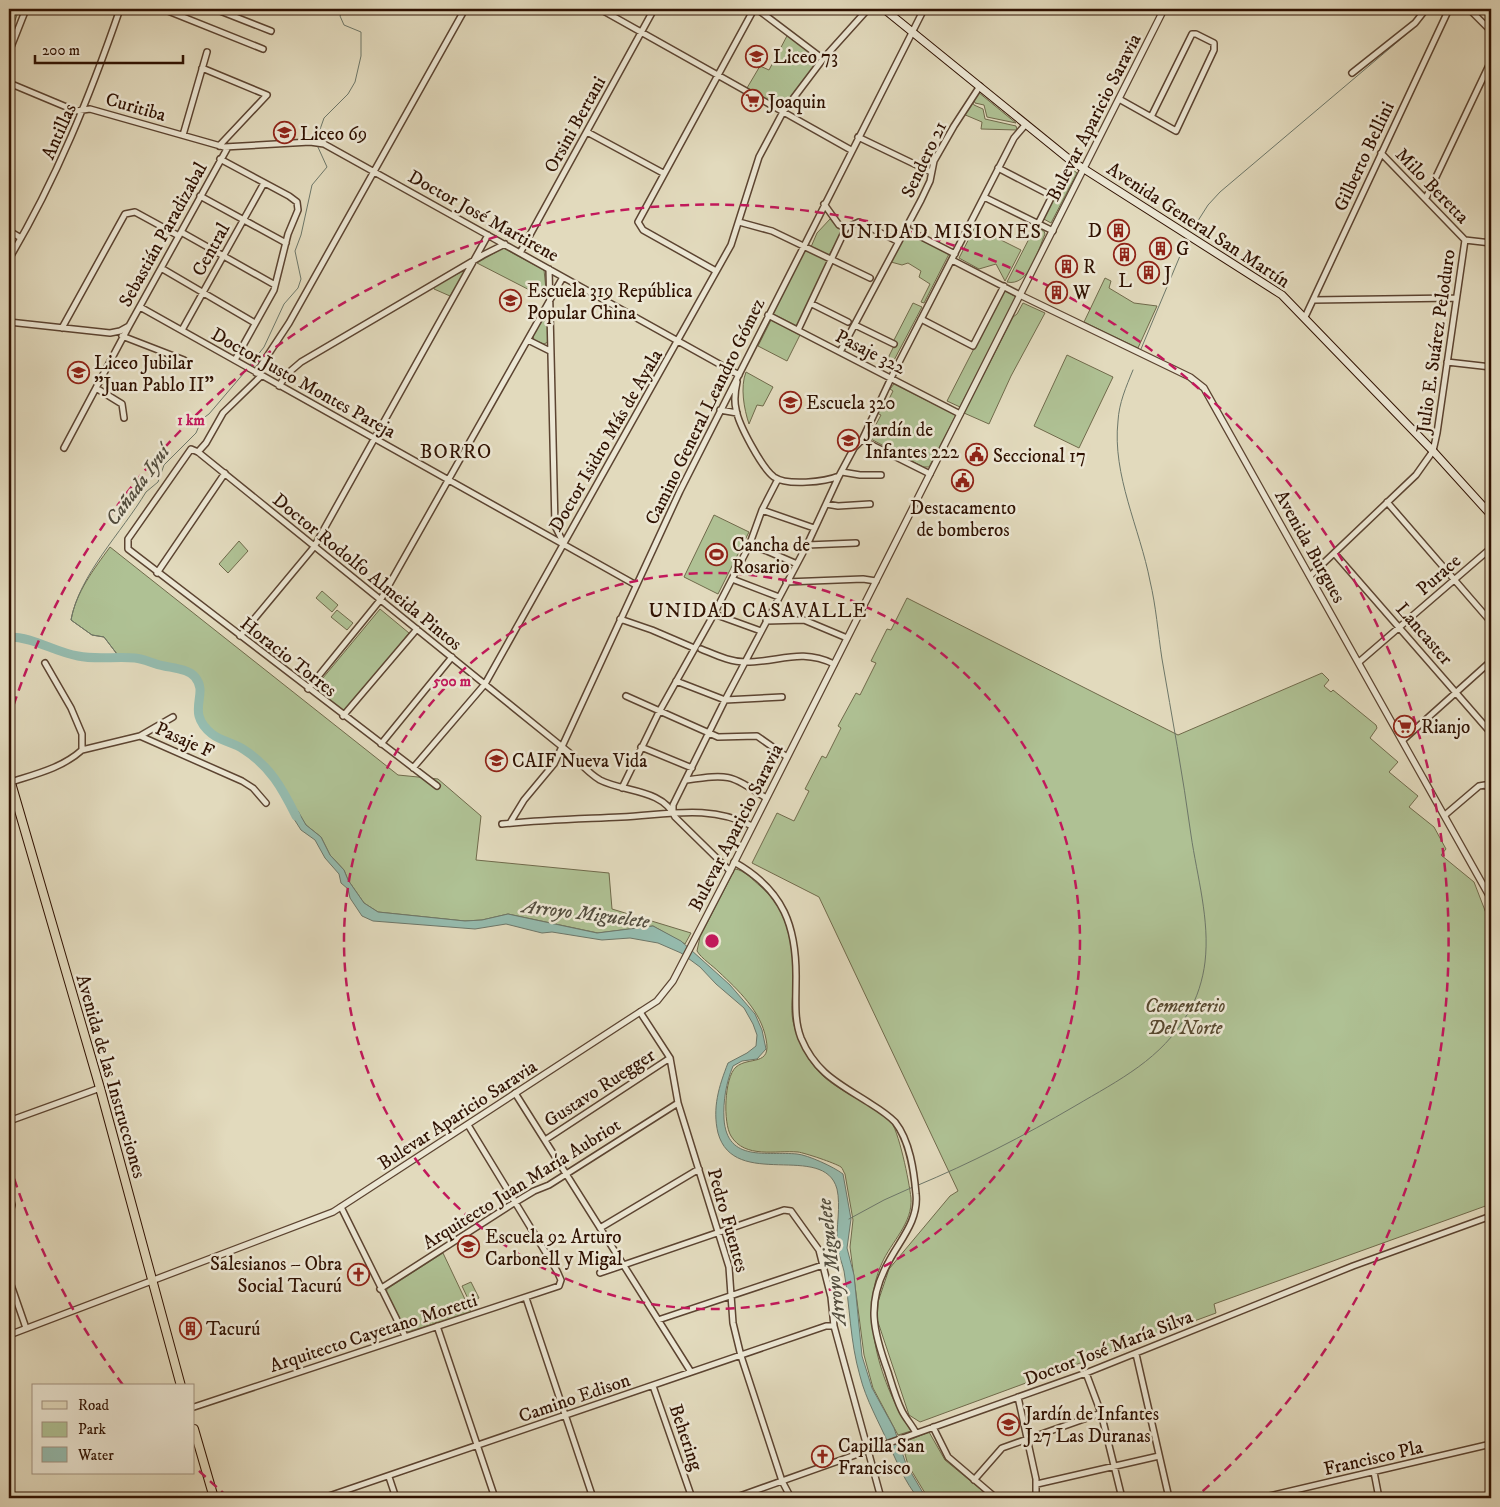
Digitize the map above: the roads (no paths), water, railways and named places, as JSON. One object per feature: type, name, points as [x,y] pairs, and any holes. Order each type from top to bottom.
[{"type":"main road","name":"Avenida General San Martín","points":[[884,9],[1084,169],[1273,288],[1305,317],[1433,451],[1491,515]]},
{"type":"main road","name":"Avenida de las Instrucciones","points":[[10,779],[100,1088],[151,1282],[180,1384]]},
{"type":"main road","points":[[195,1432],[214,1498]]},
{"type":"street","points":[[9,52],[26,9]]},
{"type":"street","name":"Antillas","points":[[9,259],[51,182],[84,110],[120,9]]},
{"type":"street","points":[[164,9],[263,50]]},
{"type":"street","points":[[215,9],[227,11],[271,31]]},
{"type":"street","points":[[198,452],[206,443],[223,413],[258,374],[464,9]]},
{"type":"street","points":[[600,9],[851,150]]},
{"type":"street","name":"Orsini Bertani","points":[[520,253],[654,9]]},
{"type":"street","points":[[716,272],[643,230],[638,224],[638,219],[756,9],[823,59]]},
{"type":"street","name":"Doctor Isidro Más de Ayala","points":[[413,768],[485,684],[731,245],[740,222],[759,157],[784,112],[823,59],[868,9]]},
{"type":"street","name":"Camino General Leandro Gómez","points":[[510,823],[524,800],[554,764],[620,619],[720,410],[924,9]]},
{"type":"street","name":"Bulevar Aparicio Saravia","points":[[9,1334],[314,1220],[341,1207],[640,1012],[665,992],[679,970],[730,871],[1164,9]]},
{"type":"street","points":[[1352,73],[1415,23],[1426,9]]},
{"type":"street","name":"Gilberto Bellini","points":[[1305,317],[1448,9]]},
{"type":"street","points":[[1469,9],[1491,31]]},
{"type":"street","points":[[1119,100],[1176,131],[1214,50],[1214,43],[1196,34],[1192,34],[1151,117]]},
{"type":"street","points":[[183,135],[207,52]]},
{"type":"street","points":[[1426,198],[1491,61]]},
{"type":"street","points":[[202,68],[267,96],[219,146]]},
{"type":"street","name":"Curitiba","points":[[9,83],[76,111],[90,109],[228,147]]},
{"type":"street","name":"Sendero 21","points":[[840,352],[897,241],[906,228],[930,182],[931,172],[954,126],[980,86]]},
{"type":"street","points":[[672,811],[673,805],[725,700],[807,545],[840,474],[854,448],[862,440],[998,168],[1014,138],[1026,124]]},
{"type":"street","points":[[586,132],[663,173]]},
{"type":"street","points":[[858,137],[931,172]]},
{"type":"street","name":"Doctor José Martirene","points":[[228,147],[321,143],[739,374]]},
{"type":"street","name":"Sebastián Paradizabal","points":[[64,448],[228,147]]},
{"type":"street","name":"Milo Beretta","points":[[1381,153],[1465,240],[1491,243]]},
{"type":"street","points":[[220,159],[297,202],[298,210],[286,243],[276,285],[235,360]]},
{"type":"street","points":[[998,168],[1052,196],[1038,224]]},
{"type":"street","name":"Central","points":[[182,330],[264,182]]},
{"type":"street","points":[[200,196],[286,243]]},
{"type":"street","points":[[984,197],[1052,231]]},
{"type":"street","points":[[824,204],[839,225],[848,226],[859,222],[897,241]]},
{"type":"street","points":[[62,328],[123,217],[128,212],[134,212],[223,255],[276,285]]},
{"type":"street","points":[[740,222],[772,231],[870,278]]},
{"type":"street","points":[[798,330],[848,226]]},
{"type":"street","points":[[906,228],[955,254]]},
{"type":"street","points":[[9,231],[21,238]]},
{"type":"street","points":[[240,636],[314,547],[488,235]]},
{"type":"street","name":"Julio E. Suárez Peloduro","points":[[1310,576],[1416,475],[1433,451],[1465,240]]},
{"type":"street","points":[[279,386],[301,362],[505,244]]},
{"type":"street","points":[[952,260],[1020,295]]},
{"type":"street","points":[[161,268],[255,323]]},
{"type":"street","points":[[549,269],[555,526],[564,543]]},
{"type":"street","points":[[308,690],[382,599],[563,276]]},
{"type":"street","points":[[921,319],[973,346],[1004,286]]},
{"type":"street","name":"Avenida Burgues","points":[[1020,295],[1190,377],[1200,384],[1207,393],[1489,890],[1491,899]]},
{"type":"street","points":[[1313,300],[1455,298]]},
{"type":"street","points":[[812,304],[848,322]]},
{"type":"street","name":"Doctor Justo Montes Pareja","points":[[140,307],[636,585]]},
{"type":"street","name":"Pasaje 322","points":[[768,315],[960,414]]},
{"type":"street","points":[[9,322],[115,332],[184,360]]},
{"type":"street","points":[[855,324],[894,344]]},
{"type":"street","points":[[115,332],[129,326]]},
{"type":"street","points":[[528,340],[550,350]]},
{"type":"street","points":[[1448,362],[1491,367]]},
{"type":"street","points":[[739,374],[735,401],[737,413],[743,428],[766,468],[778,479],[809,481],[829,480],[840,474],[881,475]]},
{"type":"street","points":[[96,388],[122,404],[124,418]]},
{"type":"street","points":[[720,410],[737,413]]},
{"type":"street","points":[[862,440],[930,474]]},
{"type":"street","name":"Doctor Rodolfo Almeida Pintos","points":[[126,546],[128,539],[191,449],[198,452],[562,746],[588,772],[601,780],[622,788],[643,792],[655,798],[672,811],[675,817],[730,871]]},
{"type":"street","points":[[157,573],[225,473]]},
{"type":"street","points":[[622,788],[659,712],[732,579],[748,546],[762,510],[778,479]]},
{"type":"street","points":[[1387,502],[1491,622]]},
{"type":"street","points":[[826,504],[838,506],[870,504]]},
{"type":"street","points":[[762,510],[814,528]]},
{"type":"street","points":[[807,545],[856,543]]},
{"type":"street","name":"Horacio Torres","points":[[126,546],[130,552],[308,690],[437,786]]},
{"type":"street","points":[[748,546],[767,551],[797,564]]},
{"type":"street","name":"Purace","points":[[1360,662],[1491,548]]},
{"type":"street","name":"Lancaster","points":[[1335,554],[1400,626],[1491,733]]},
{"type":"street","points":[[732,579],[779,597]]},
{"type":"street","points":[[786,582],[863,579],[876,581]]},
{"type":"street","points":[[714,614],[761,631]]},
{"type":"street","points":[[620,619],[694,648]]},
{"type":"street","points":[[766,621],[804,620],[847,638]]},
{"type":"street","points":[[343,716],[417,629]]},
{"type":"street","points":[[701,650],[729,660],[746,662],[813,656],[834,664]]},
{"type":"street","points":[[381,744],[452,657]]},
{"type":"street","points":[[1403,740],[1491,661]]},
{"type":"street","points":[[45,663],[82,734],[82,750]]},
{"type":"street","points":[[676,681],[725,700],[782,697]]},
{"type":"street","points":[[626,696],[718,737],[757,736],[787,757]]},
{"type":"street","points":[[140,736],[173,717]]},
{"type":"street","name":"Pasaje F","points":[[10,779],[50,770],[82,750],[140,736],[242,781],[253,788],[266,803]]},
{"type":"street","points":[[641,747],[692,768]]},
{"type":"street","points":[[686,780],[725,776],[736,778],[766,798]]},
{"type":"street","points":[[1445,815],[1479,786],[1485,784],[1491,790]]},
{"type":"street","points":[[502,824],[631,817],[672,811],[723,814],[752,826]]},
{"type":"street","points":[[734,862],[756,876],[772,892],[789,919],[797,955],[797,1020],[801,1037],[811,1056],[819,1069],[830,1079],[894,1121],[907,1146],[917,1196],[907,1232],[881,1276],[874,1310],[875,1336],[900,1409],[916,1433]]},
{"type":"street","name":"Pedro Fuentes","points":[[640,1012],[670,1058],[678,1103],[717,1232],[730,1267],[734,1330],[741,1356],[782,1481],[791,1498]]},
{"type":"street","name":"Gustavo Ruegger","points":[[545,1140],[670,1058]]},
{"type":"street","points":[[9,1121],[100,1088]]},
{"type":"street","points":[[515,1093],[691,1372]]},
{"type":"street","name":"Arquitecto Juan María Aubriot","points":[[380,1289],[514,1203],[566,1174],[678,1103]]},
{"type":"street","points":[[468,1125],[514,1203]]},
{"type":"street","points":[[600,1228],[699,1169]]},
{"type":"street","points":[[9,1195],[12,1205],[9,1215]]},
{"type":"street","name":"Arquitecto Cayetano Moretti","points":[[195,1408],[405,1336],[555,1289],[560,1283],[557,1271],[514,1203]]},
{"type":"street","points":[[341,1207],[380,1289],[405,1336]]},
{"type":"street","points":[[600,1273],[788,1209],[816,1244],[823,1265],[831,1297],[834,1326],[881,1498]]},
{"type":"street","name":"Doctor José María Silva","points":[[734,1498],[1086,1373],[1353,1266],[1491,1216]]},
{"type":"street","points":[[658,1320],[732,1297],[823,1265]]},
{"type":"street","points":[[9,1279],[26,1328]]},
{"type":"street","points":[[526,1298],[593,1498]]},
{"type":"street","points":[[437,1326],[495,1498]]},
{"type":"street","name":"Camino Edison","points":[[323,1498],[478,1447],[826,1326],[834,1326]]},
{"type":"street","points":[[1136,1354],[1169,1498]]},
{"type":"street","points":[[1086,1373],[1101,1413],[1122,1498]]},
{"type":"street","name":"Behering","points":[[653,1386],[692,1498]]},
{"type":"street","points":[[1018,1397],[1037,1484],[1036,1498]]},
{"type":"street","points":[[974,1480],[1002,1448],[1101,1413]]},
{"type":"street","points":[[933,1427],[944,1452],[996,1498]]},
{"type":"street","name":"Francisco Pla","points":[[1261,1498],[1491,1444]]},
{"type":"street","points":[[1037,1484],[1159,1456]]},
{"type":"street","points":[[1374,1472],[1379,1498]]},
{"type":"street","points":[[389,1476],[396,1498]]},
{"type":"water","points":[[292,807],[298,811],[306,825],[321,837],[330,855],[344,870],[348,880],[364,903],[378,912],[465,921],[482,920],[508,914],[597,933],[653,926],[681,941],[730,985],[755,1014],[762,1030],[766,1049],[757,1059],[742,1061],[733,1066],[728,1079],[724,1106],[727,1133],[732,1143],[741,1149],[750,1152],[802,1155],[834,1168],[843,1174],[851,1219],[847,1248],[854,1275],[862,1356],[872,1388],[894,1428],[906,1464],[926,1498],[918,1498],[905,1479],[863,1385],[854,1350],[844,1271],[837,1245],[839,1203],[837,1189],[829,1175],[815,1168],[798,1165],[759,1164],[742,1159],[727,1150],[718,1133],[716,1124],[717,1097],[728,1063],[756,1046],[757,1035],[744,1008],[716,984],[700,967],[681,953],[658,943],[630,938],[602,940],[552,932],[542,933],[506,924],[475,929],[373,921],[362,916],[350,898],[348,889],[341,883],[339,874],[325,858],[315,840],[301,830],[294,819]]},
{"type":"waterway","name":"Cañada Iyuí","points":[[317,138],[324,118],[348,94],[355,82],[361,56],[361,32],[344,25],[340,16],[343,9]]},
{"type":"waterway","points":[[1194,227],[1208,205],[1220,192],[1415,27],[1430,9]]},
{"type":"waterway","name":"Cañada Iyuí","points":[[250,365],[264,347],[284,304],[298,288],[301,279],[295,251],[301,235],[312,185],[327,167],[317,145]]},
{"type":"waterway","points":[[1141,349],[1185,244]]},
{"type":"waterway","points":[[916,1186],[1017,1138],[1108,1087],[1138,1067],[1166,1043],[1177,1029],[1191,1007],[1201,982],[1206,946],[1202,898],[1152,590],[1119,461],[1117,441],[1119,414],[1123,395],[1133,370]]},
{"type":"waterway","name":"Cañada Iyuí","points":[[120,658],[104,637],[92,635],[71,620],[76,603],[102,554],[146,492],[158,482],[164,465],[196,433],[202,419],[209,414],[244,373]]},
{"type":"waterway","name":"Arroyo Miguelete","points":[[9,637],[27,639],[78,656],[139,659],[189,672],[199,684],[198,711],[204,726],[212,734],[239,747],[261,763],[286,796],[296,816]]},
{"type":"waterway","points":[[849,1219],[913,1187]]},
{"type":"place","name":"Liceo 73","points":[[757,56]]},
{"type":"place","name":"Joaquin","points":[[752,101]]},
{"type":"place","name":"Liceo 69","points":[[284,133]]},
{"type":"place","name":"D","points":[[1118,230]]},
{"type":"place","name":"G","points":[[1160,248]]},
{"type":"place","name":"L","points":[[1125,254]]},
{"type":"place","name":"R","points":[[1067,266]]},
{"type":"place","name":"J","points":[[1148,273]]},
{"type":"place","name":"W","points":[[1057,292]]},
{"type":"place","name":"Escuela 319 República Popular China","points":[[511,301]]},
{"type":"place","name":"Liceo Jubilar \"Juan Pablo II\"","points":[[78,373]]},
{"type":"place","name":"Escuela 320","points":[[790,402]]},
{"type":"place","name":"Jardín de Infantes 222","points":[[849,440]]},
{"type":"place","name":"Seccional 17","points":[[977,455]]},
{"type":"place","name":"Destacamento de bomberos","points":[[963,481]]},
{"type":"place","name":"Cancha de Rosario","points":[[716,555]]},
{"type":"place","name":"Rianjo","points":[[1405,726]]},
{"type":"place","name":"CAIF Nueva Vida","points":[[496,760]]},
{"type":"place","name":"Escuela 92 Arturo Carbonell y Migal","points":[[469,1247]]},
{"type":"place","name":"Salesianos – Obra Social Tacurú","points":[[358,1274]]},
{"type":"place","name":"Tacurú","points":[[190,1328]]},
{"type":"place","name":"Jardín de Infantes J27 Las Duranas","points":[[1009,1424]]},
{"type":"place","name":"Capilla San Francisco","points":[[822,1456]]},
{"type":"district","name":"UNIDAD MISIONES","points":[[941,231]]},
{"type":"district","name":"BORRO","points":[[456,451]]},
{"type":"district","name":"UNIDAD CASAVALLE","points":[[758,610]]},
{"type":"park label","name":"Cementerio Del Norte","points":[[1185,1016]]}]
